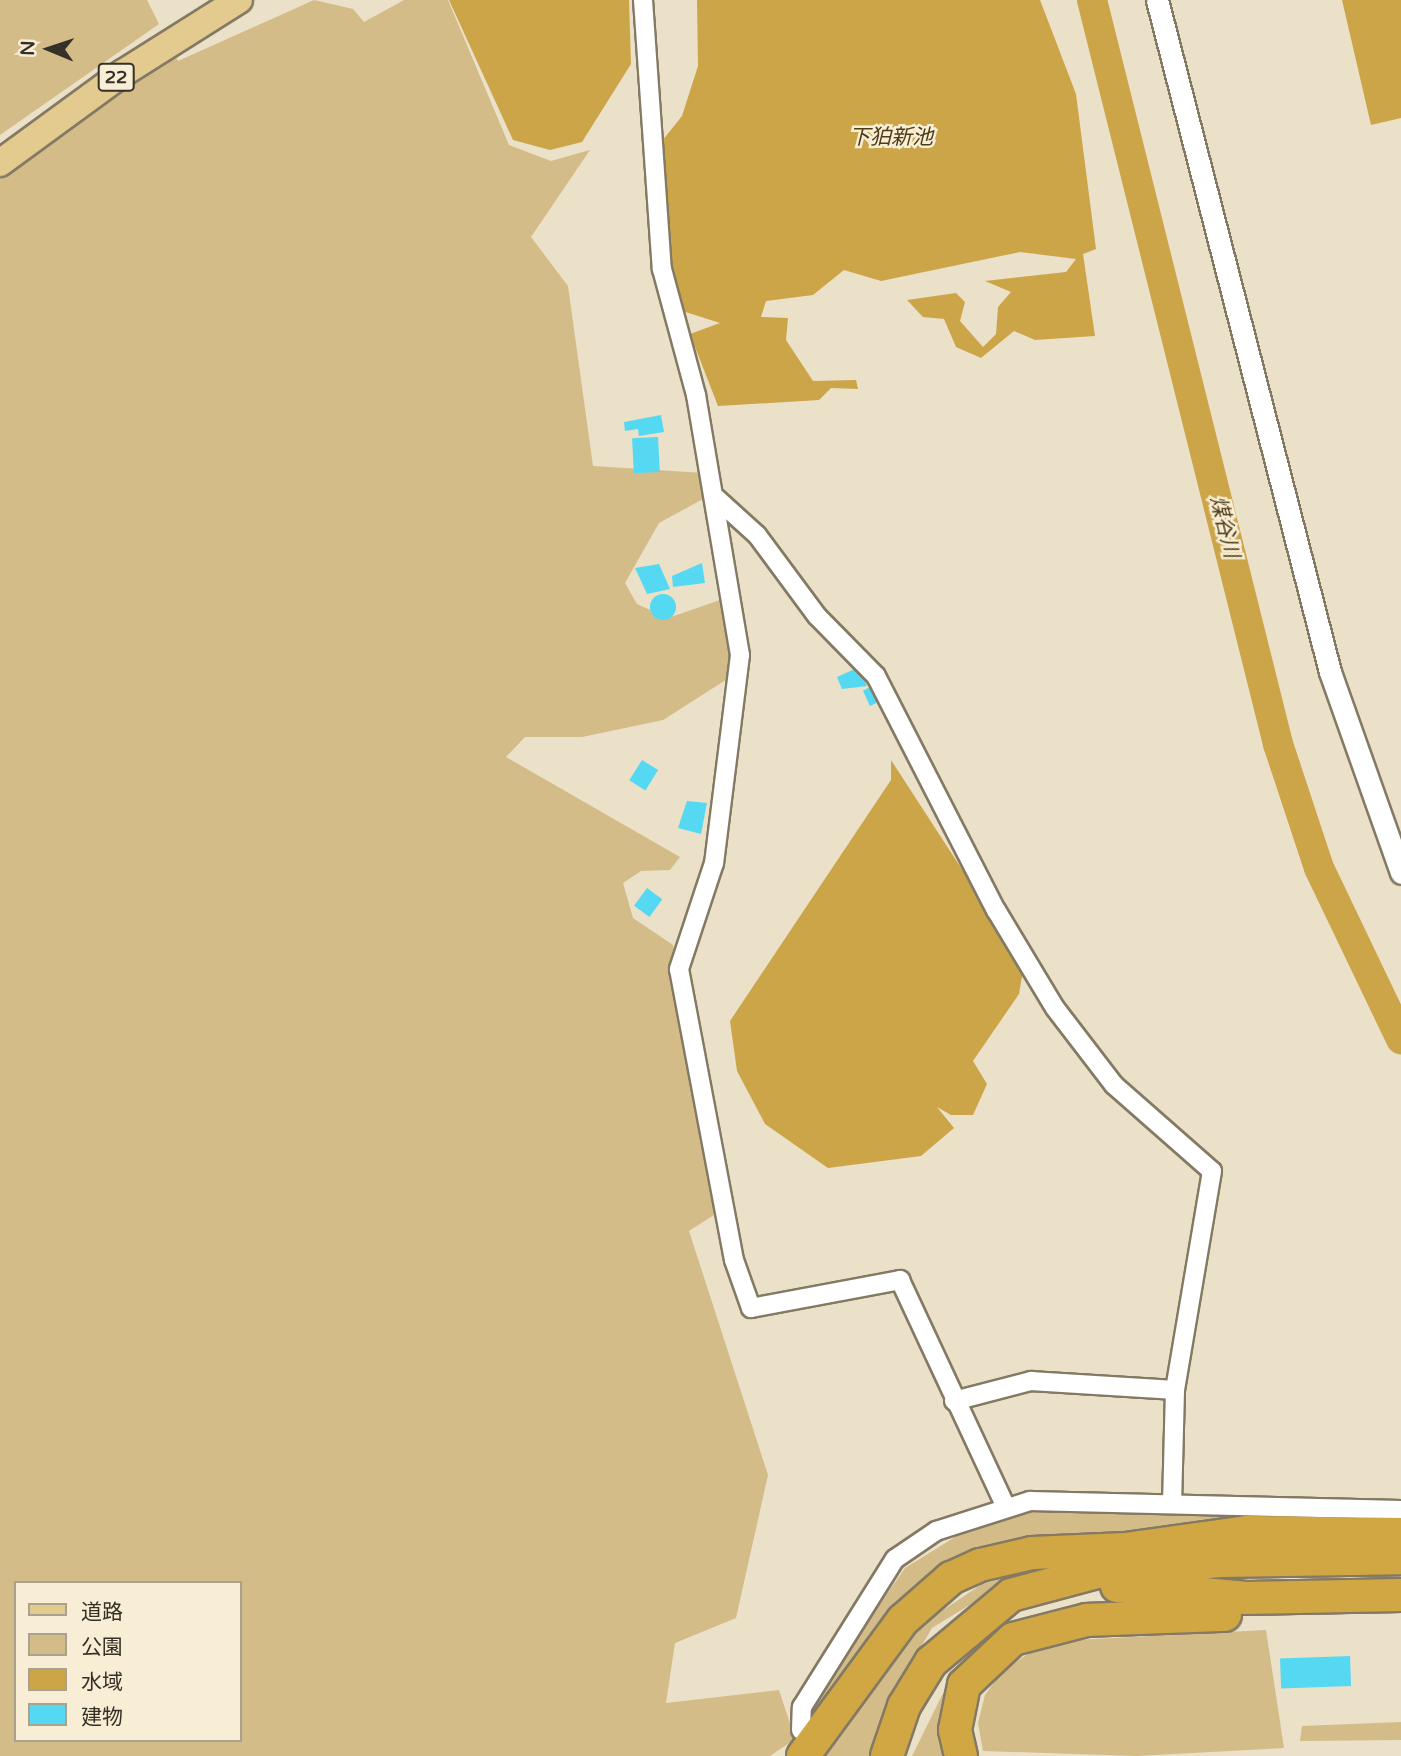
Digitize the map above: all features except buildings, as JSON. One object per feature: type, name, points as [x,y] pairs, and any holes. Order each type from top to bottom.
[{"type":"highway","points":[[903,1756],[933,1685],[985,1630],[1056,1595],[1134,1567],[1247,1532],[1401,1534]]},
{"type":"highway","points":[[887,1756],[904,1706],[931,1662],[979,1616],[1049,1581],[1134,1567],[1401,1545]]},
{"type":"highway","points":[[802,1743],[902,1620],[951,1578],[1003,1557],[1248,1574],[1401,1568]]},
{"type":"highway","points":[[1134,1567],[1401,1558]]},
{"type":"highway","points":[[1134,1567],[1401,1583]]},
{"type":"highway","points":[[1134,1567],[1246,1598],[1401,1595]]},
{"type":"highway","points":[[961,1756],[955,1730],[964,1685],[995,1650],[1030,1630],[1138,1616],[1401,1610]]},
{"type":"main road","name":"22","points":[[0,163],[164,44],[239,0]]},
{"type":"street","points":[[643,0],[662,269],[716,498],[740,655],[714,863],[679,969],[734,1260],[751,1308],[900,1280],[954,1401],[1006,1507]]},
{"type":"street","points":[[1157,0],[1330,672],[1401,873]]},
{"type":"street","points":[[716,498],[757,535],[817,616],[876,677],[996,910],[1055,1008],[1114,1084],[1212,1171],[1175,1390],[1172,1501]]},
{"type":"street","points":[[954,1401],[1031,1381],[1175,1390]]},
{"type":"street","points":[[802,1743],[802,1707],[895,1559],[936,1531],[1030,1501],[1172,1501],[1401,1510]]},
{"type":"green space","points":[[0,0],[147,0],[159,24],[0,135]]},
{"type":"green space","points":[[314,0],[353,9],[364,22],[404,0],[448,0],[509,145],[551,161],[590,150],[531,237],[568,286],[593,466],[704,473],[712,494],[659,523],[625,583],[637,604],[668,618],[726,598],[732,676],[663,720],[582,737],[525,737],[506,757],[680,857],[670,870],[641,871],[623,883],[633,918],[673,945],[717,1213],[689,1231],[768,1475],[736,1618],[675,1643],[666,1703],[779,1690],[795,1739],[770,1756],[0,1756],[0,174],[173,52],[178,61]]},
{"type":"green space","points":[[1067,1505],[1285,1517],[981,1547],[900,1599],[807,1726],[808,1707],[905,1568],[973,1526],[1025,1508]]},
{"type":"green space","points":[[1020,1574],[932,1628],[886,1707],[872,1756],[818,1756],[921,1625],[982,1584]]},
{"type":"green space","points":[[1266,1630],[1284,1748],[1136,1756],[983,1751],[978,1723],[985,1695],[1002,1671],[1031,1652],[1075,1640]]},
{"type":"green space","points":[[962,1670],[950,1756],[912,1756],[948,1683]]},
{"type":"green space","points":[[1401,1722],[1401,1740],[1300,1741],[1302,1726]]},
{"type":"water","points":[[449,0],[629,0],[631,64],[582,142],[550,150],[513,140]]},
{"type":"water","name":"下狛新池","points":[[697,0],[1040,0],[1076,94],[1096,249],[1083,254],[1095,336],[1035,340],[1014,331],[981,358],[956,347],[944,319],[923,317],[907,300],[956,293],[965,302],[960,321],[983,347],[996,334],[998,307],[1011,292],[985,281],[1066,272],[1076,259],[1020,252],[881,281],[844,270],[813,295],[766,301],[761,317],[788,318],[786,340],[813,381],[856,380],[858,389],[831,388],[819,400],[718,406],[690,334],[720,323],[676,309],[665,263],[662,141],[682,116],[698,66]]},
{"type":"water","points":[[1342,0],[1401,0],[1401,118],[1371,125]]},
{"type":"water","points":[[891,760],[1024,965],[1019,994],[973,1061],[987,1084],[973,1115],[951,1115],[937,1107],[954,1128],[921,1156],[828,1168],[765,1124],[737,1071],[730,1021],[891,780]]},
{"type":"waterway","name":"煤谷川","points":[[1092,0],[1278,744],[1319,868],[1401,1039]]}]
